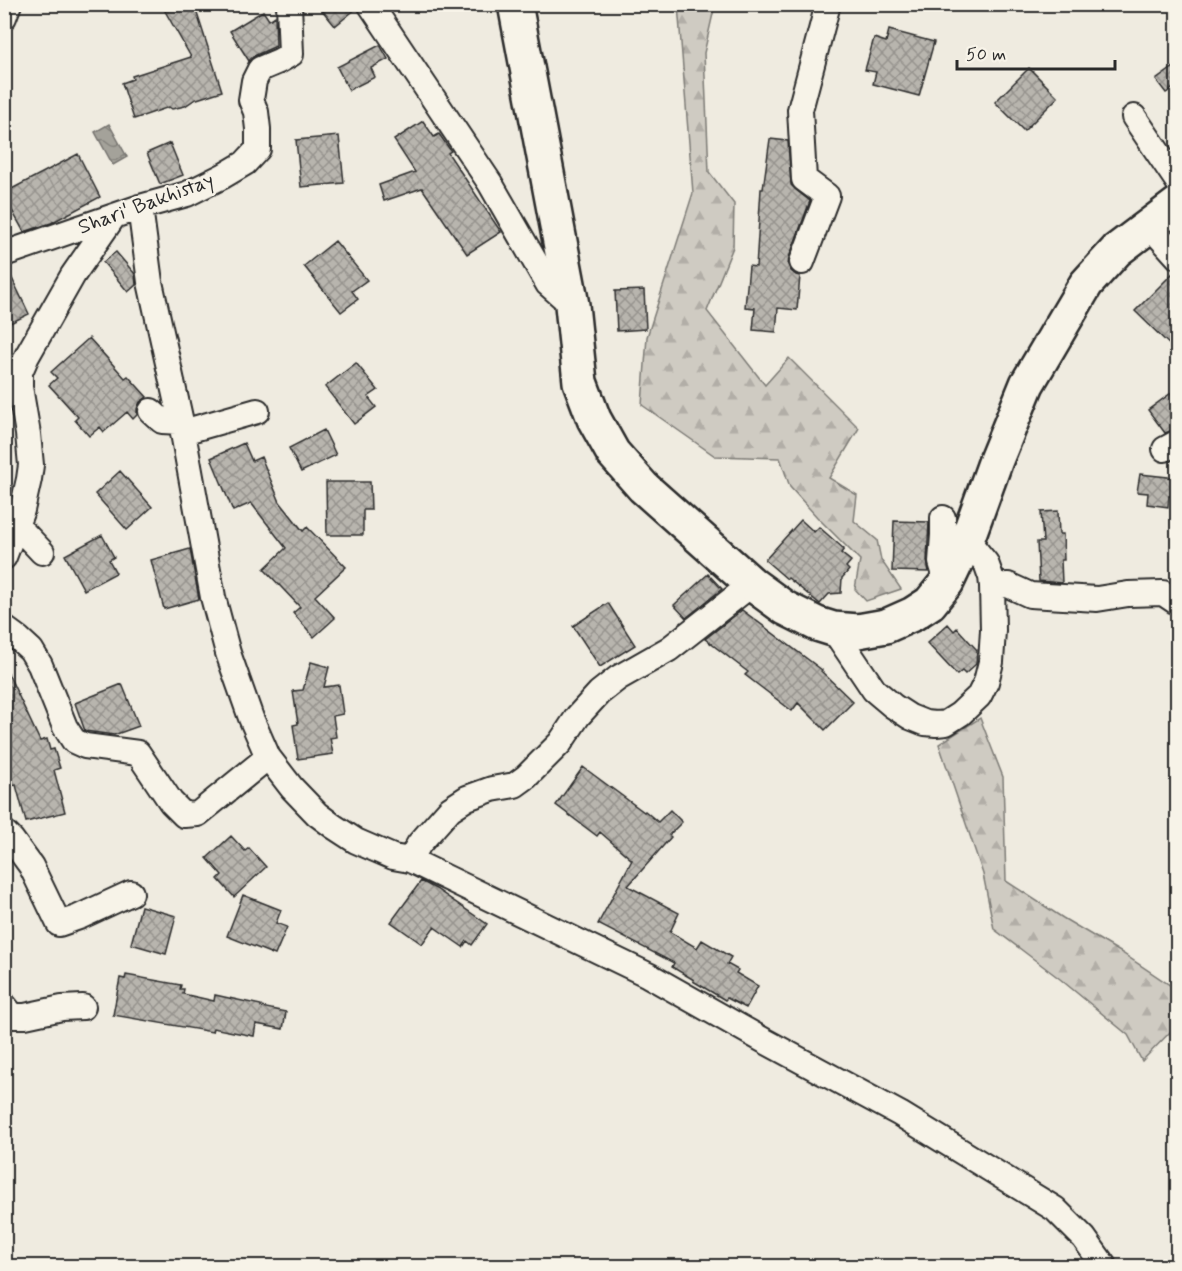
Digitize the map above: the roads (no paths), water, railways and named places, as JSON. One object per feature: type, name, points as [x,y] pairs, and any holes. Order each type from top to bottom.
[{"type":"main road","points":[[515,4],[572,306],[580,382],[594,419],[613,453],[643,487],[752,584],[785,608],[818,624],[858,631],[886,626],[913,614],[930,603],[947,582],[966,540],[1027,384],[1086,284],[1118,250],[1178,204]]},
{"type":"street","points":[[4,17],[9,4]]},
{"type":"street","name":"Shari' Bakhistay","points":[[4,254],[140,207],[187,194],[245,163],[258,149],[256,112],[251,100],[254,81],[260,69],[291,54],[289,4]]},
{"type":"street","points":[[370,4],[490,183],[548,284],[572,306]]},
{"type":"street","points":[[802,262],[827,196],[804,179],[800,110],[828,4]]},
{"type":"street","points":[[1134,117],[1178,182]]},
{"type":"street","points":[[140,207],[150,282],[182,427],[213,597],[225,642],[251,718],[268,757],[304,801],[317,814],[356,841],[393,857],[410,860],[648,975],[900,1114],[1055,1209],[1084,1238],[1104,1266]]},
{"type":"street","points":[[4,557],[13,523],[29,479],[31,465],[20,372],[73,275],[114,216]]},
{"type":"street","points":[[1149,225],[1178,257]]},
{"type":"street","points":[[151,411],[162,420],[182,427],[257,411]]},
{"type":"street","points":[[943,518],[941,562],[947,582]]},
{"type":"street","points":[[13,523],[42,552]]},
{"type":"street","points":[[833,628],[874,690],[893,706],[925,723],[946,723],[960,714],[979,696],[986,681],[991,662],[993,630],[992,586],[986,562],[966,540]]},
{"type":"street","points":[[410,860],[419,844],[450,809],[467,798],[492,789],[515,785],[526,777],[560,743],[578,716],[599,693],[618,678],[669,649],[752,584]]},
{"type":"street","points":[[992,586],[1008,585],[1030,595],[1097,599],[1128,594],[1163,593],[1178,603]]},
{"type":"street","points":[[4,628],[31,650],[65,727],[74,741],[85,746],[138,753],[171,802],[184,815],[198,814],[268,757]]},
{"type":"street","points":[[4,832],[31,866],[59,924],[131,893]]},
{"type":"street","points":[[4,1005],[13,1016],[25,1016],[62,1008],[83,1008]]},
{"type":"water","points":[[109,124],[127,157],[113,165],[95,132]]}]
